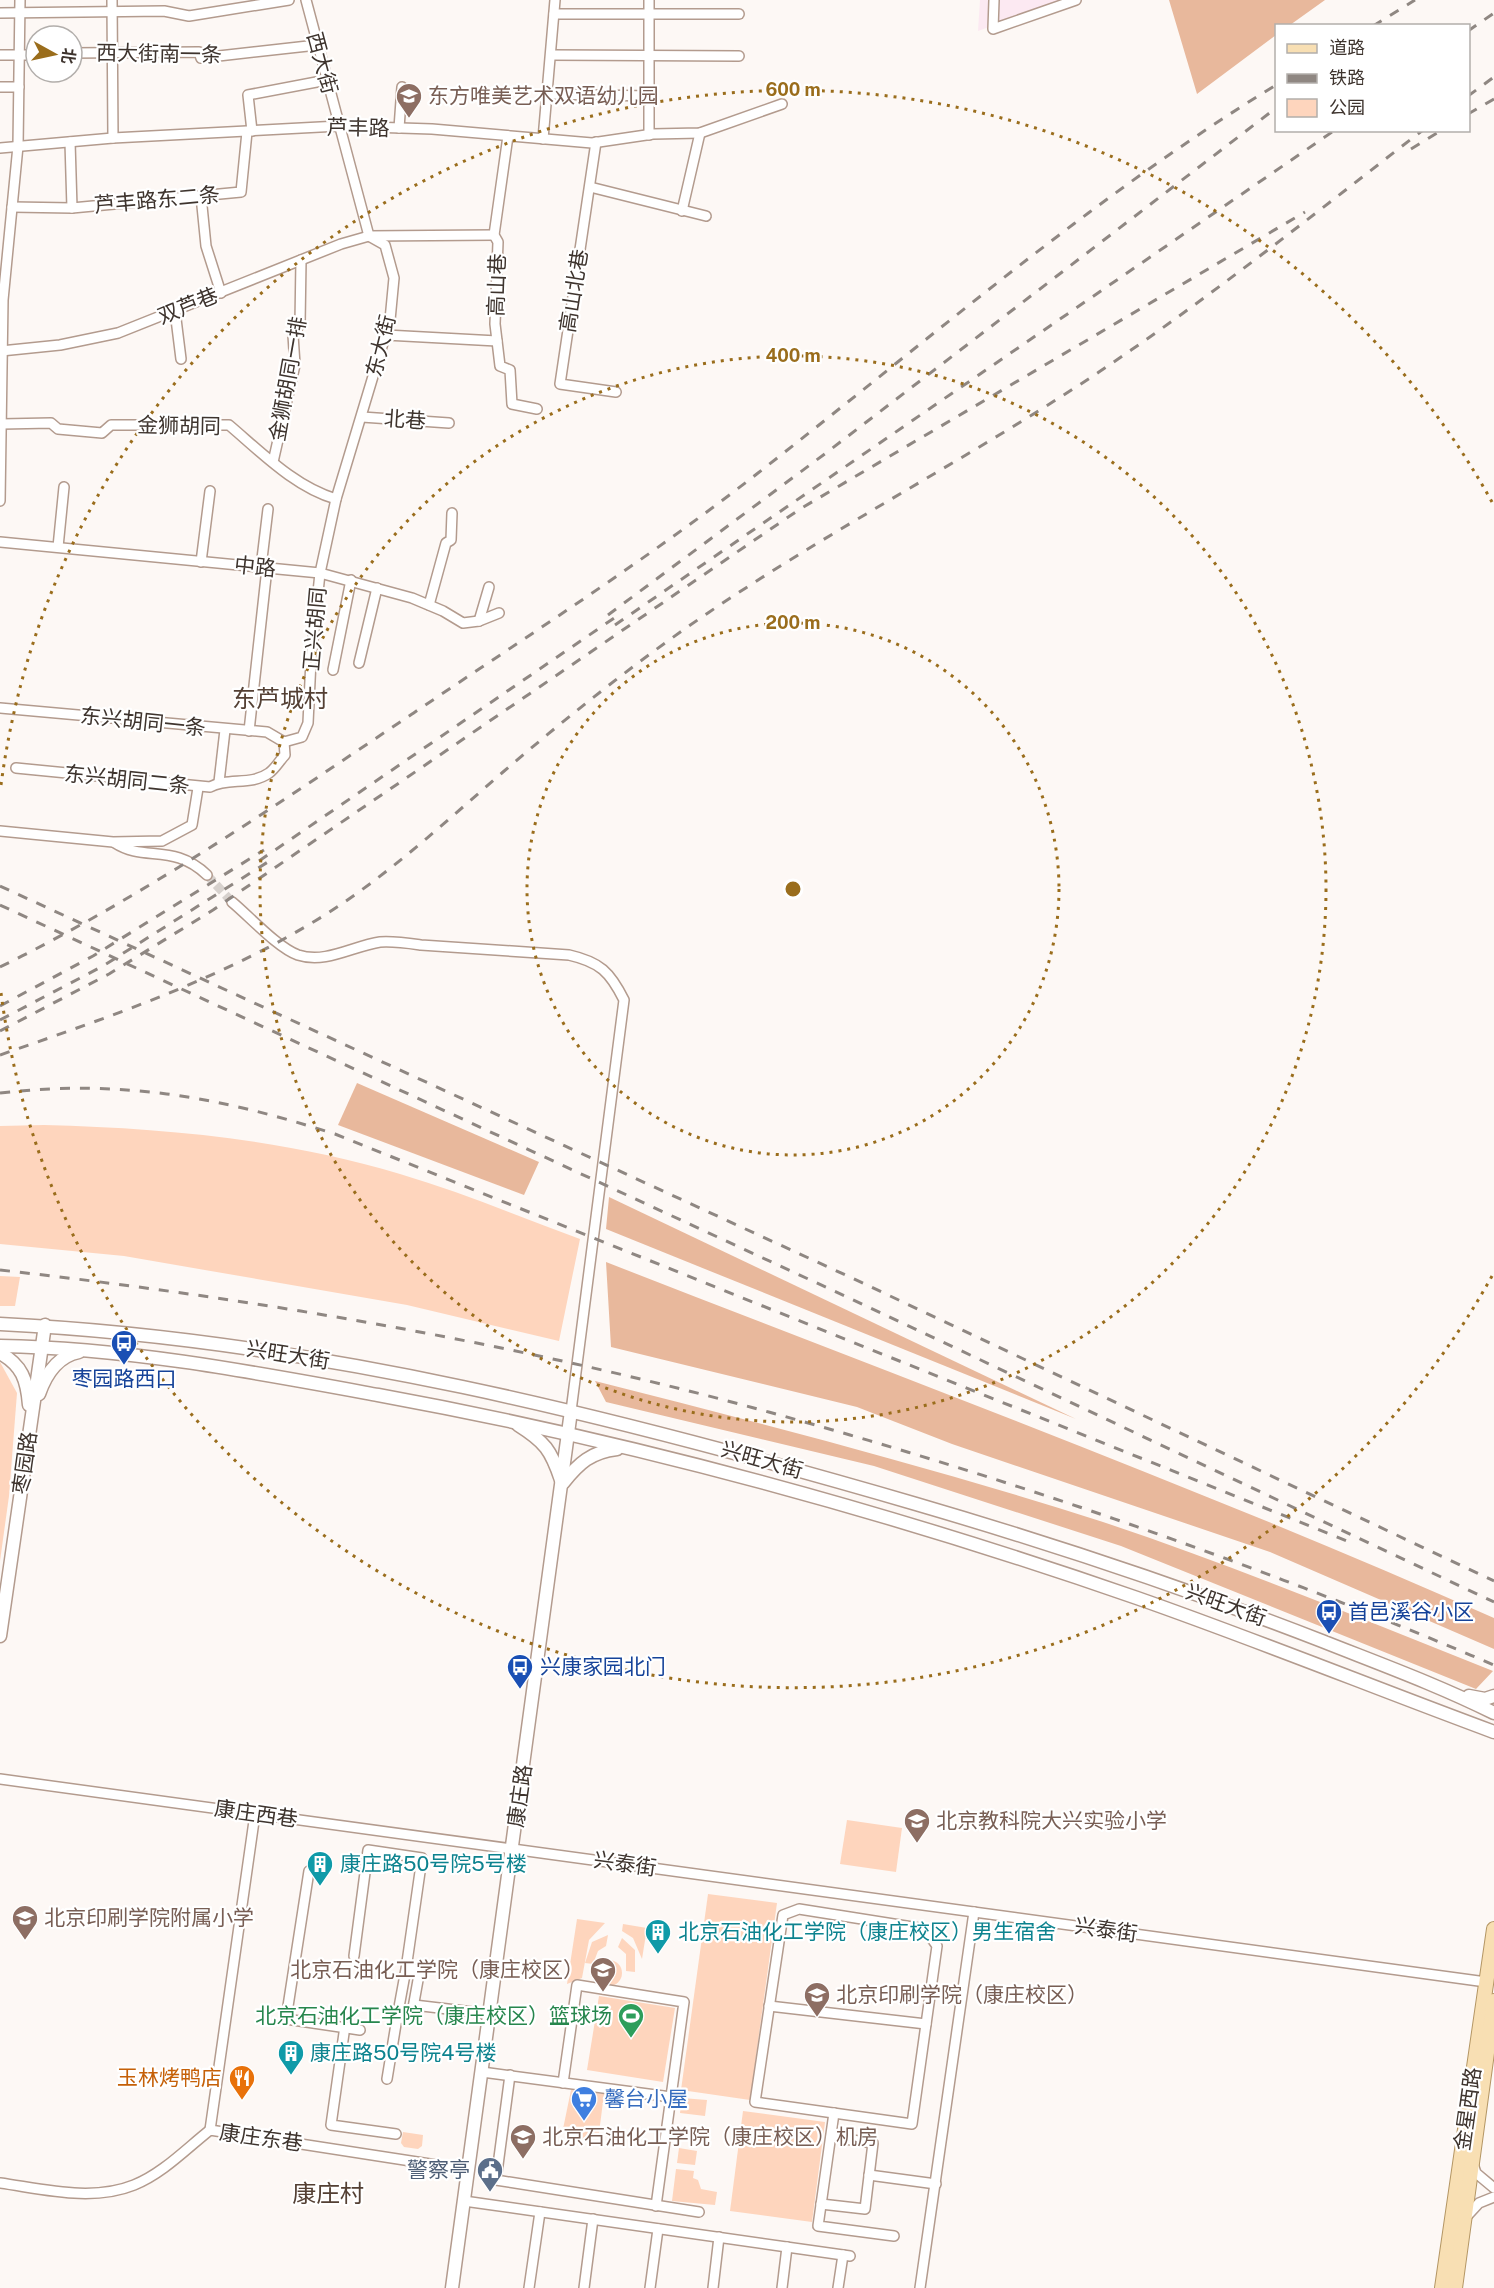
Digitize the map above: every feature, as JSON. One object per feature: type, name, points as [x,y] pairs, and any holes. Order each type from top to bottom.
[{"type":"main road","name":"兴旺大街","points":[[0,1324],[45,1325],[168,1338],[319,1359],[571,1411],[734,1451],[1059,1546],[1257,1616],[1455,1694],[1494,1713]]},
{"type":"main road","name":"枣园路","points":[[0,1636],[45,1325]]},
{"type":"main road","name":"兴旺大街","points":[[0,1346],[83,1351],[270,1375],[568,1432],[622,1449],[713,1470],[983,1547],[1138,1599],[1494,1731]]},
{"type":"main road","points":[[31,1421],[48,1375],[63,1358],[83,1351]]},
{"type":"main road","points":[[0,1353],[14,1360],[23,1372],[31,1421]]},
{"type":"main road","name":"康庄路","points":[[452,2288],[571,1411]]},
{"type":"main road","points":[[510,1420],[546,1444],[554,1458],[562,1484]]},
{"type":"main road","points":[[562,1484],[586,1457],[602,1451],[622,1449]]},
{"type":"main road","points":[[1455,1694],[1485,1699],[1494,1696]]},
{"type":"main road","name":"金星西路","points":[[1442,2288],[1494,1929]]},
{"type":"main road","name":"金星西路","points":[[1455,2288],[1494,2001]]},
{"type":"street","points":[[0,501],[1,351],[18,146],[20,0]]},
{"type":"street","points":[[112,0],[113,138]]},
{"type":"street","points":[[0,13],[164,11],[189,16],[289,0]]},
{"type":"street","name":"西大街","points":[[306,0],[339,126]]},
{"type":"street","points":[[543,139],[555,0]]},
{"type":"street","points":[[649,0],[649,135]]},
{"type":"street","points":[[994,0],[993,29],[1076,0]]},
{"type":"street","points":[[554,14],[739,14]]},
{"type":"street","name":"西大街南一条","points":[[84,53],[200,52],[201,58],[317,45]]},
{"type":"street","points":[[0,55],[24,55]]},
{"type":"street","points":[[551,55],[739,56]]},
{"type":"street","points":[[250,131],[248,95],[327,80]]},
{"type":"street","points":[[0,87],[19,87]]},
{"type":"street","points":[[399,128],[402,87]]},
{"type":"street","points":[[548,94],[649,96]]},
{"type":"street","name":"芦丰路","points":[[0,148],[113,138],[339,126],[596,142],[649,135],[700,133],[782,104]]},
{"type":"street","name":"东大街","points":[[320,573],[336,499],[390,320],[394,278],[385,245],[369,236],[339,126]]},
{"type":"street","name":"芦丰路东二条","points":[[12,207],[72,208],[241,192],[250,131]]},
{"type":"street","points":[[682,211],[700,133]]},
{"type":"street","name":"高山巷","points":[[508,136],[494,235],[498,242],[497,340],[500,366],[510,370],[512,404],[537,409]]},
{"type":"street","points":[[70,142],[72,208]]},
{"type":"street","name":"高山北巷","points":[[596,142],[560,384],[616,392]]},
{"type":"street","points":[[590,187],[706,216]]},
{"type":"street","points":[[201,196],[206,246],[221,293]]},
{"type":"street","name":"双芦巷","points":[[1,351],[60,345],[118,333],[301,260],[369,236],[494,235]]},
{"type":"street","name":"金狮胡同一排","points":[[273,462],[295,365],[293,335],[300,324],[301,260]]},
{"type":"street","points":[[176,311],[181,358]]},
{"type":"street","points":[[386,335],[497,340]]},
{"type":"street","name":"北巷","points":[[362,417],[449,423]]},
{"type":"street","name":"金狮胡同","points":[[2,424],[51,423],[58,429],[102,433],[111,425],[230,425],[314,493],[336,499]]},
{"type":"street","points":[[58,548],[64,487]]},
{"type":"street","points":[[201,562],[210,491]]},
{"type":"street","points":[[249,731],[268,509]]},
{"type":"street","points":[[429,604],[446,543],[451,540],[452,513]]},
{"type":"street","name":"中路","points":[[0,542],[320,573],[429,604],[463,623],[479,621]]},
{"type":"street","name":"正兴胡同","points":[[284,742],[302,737],[308,723],[311,660],[320,573]]},
{"type":"street","points":[[333,670],[351,580]]},
{"type":"street","points":[[479,621],[489,587]]},
{"type":"street","points":[[359,663],[376,588]]},
{"type":"street","points":[[479,621],[499,613]]},
{"type":"street","name":"东兴胡同一条","points":[[0,708],[267,732],[284,742]]},
{"type":"street","points":[[219,782],[225,730]]},
{"type":"street","name":"东兴胡同二条","points":[[16,768],[210,788],[219,782],[251,780],[270,773],[285,755],[284,742]]},
{"type":"street","points":[[0,831],[112,842],[162,841],[192,825],[198,788]]},
{"type":"street","points":[[112,842],[130,849],[174,854],[195,863],[207,875]]},
{"type":"street","points":[[232,902],[298,955],[335,956],[377,942],[398,941],[421,945],[569,955],[592,961],[614,980],[624,1000],[571,1411]]},
{"type":"street","name":"康庄西巷","points":[[0,1779],[513,1849]]},
{"type":"street","points":[[210,2130],[255,1814]]},
{"type":"street","name":"兴泰街","points":[[513,1849],[1486,1982]]},
{"type":"street","points":[[354,1956],[368,1850],[422,1858],[387,2079]]},
{"type":"street","points":[[309,1871],[286,2019],[345,2026],[360,2031]]},
{"type":"street","points":[[799,1909],[925,1929],[937,1946],[926,2024],[912,2124],[755,2102],[783,1915],[799,1909]]},
{"type":"street","points":[[920,2288],[974,1912]]},
{"type":"street","points":[[397,2018],[411,2019],[414,2005],[420,1969],[406,1970]]},
{"type":"street","points":[[563,2083],[577,1985],[684,2002],[656,2206]]},
{"type":"street","points":[[414,2005],[490,2014]]},
{"type":"street","points":[[769,2006],[926,2024]]},
{"type":"street","points":[[345,2026],[331,2125],[396,2134]]},
{"type":"street","points":[[483,2072],[671,2097]]},
{"type":"street","points":[[510,2075],[496,2180],[699,2212]]},
{"type":"street","points":[[834,2113],[818,2226],[894,2236]]},
{"type":"street","name":"康庄东巷","points":[[0,2183],[68,2192],[114,2190],[135,2185],[158,2171],[210,2130],[469,2170]]},
{"type":"street","points":[[821,2204],[865,2209],[873,2143],[831,2137]]},
{"type":"street","points":[[1472,2161],[1476,2173],[1494,2188]]},
{"type":"street","points":[[869,2175],[936,2184]]},
{"type":"street","points":[[1464,2221],[1479,2203],[1494,2197]]},
{"type":"street","points":[[464,2201],[846,2256],[838,2288]]},
{"type":"street","points":[[529,2288],[540,2212]]},
{"type":"street","points":[[584,2288],[593,2219]]},
{"type":"street","points":[[650,2288],[658,2229]]},
{"type":"street","points":[[713,2288],[719,2237]]},
{"type":"street","points":[[782,2288],[787,2247]]},
{"type":"shaded area","points":[[980,0],[1064,0],[978,31]]},
{"type":"shaded area","points":[[1169,0],[1325,0],[1291,24],[1275,24],[1275,36],[1197,94]]},
{"type":"shaded area","points":[[357,1083],[539,1162],[524,1195],[338,1125]]},
{"type":"shaded area","points":[[609,1197],[1076,1419],[606,1229]]},
{"type":"shaded area","points":[[606,1262],[1163,1479],[1384,1570],[1494,1618],[1494,1649],[1270,1552],[952,1444],[857,1407],[611,1347]]},
{"type":"shaded area","points":[[595,1381],[913,1465],[1103,1522],[1250,1575],[1493,1671],[1476,1689],[1121,1546],[874,1466],[606,1402]]},
{"type":"green space","points":[[44,1125],[179,1133],[313,1152],[423,1181],[580,1239],[559,1341],[407,1305],[124,1256],[0,1244],[0,1126]]},
{"type":"green space","points":[[0,1276],[20,1277],[15,1306],[0,1306]]},
{"type":"green space","points":[[0,1362],[17,1393],[9,1496],[0,1561]]},
{"type":"green space","points":[[847,1820],[902,1828],[896,1872],[840,1864]]},
{"type":"green space","points":[[708,1894],[777,1903],[750,2100],[681,2090]]},
{"type":"green space","points":[[577,1919],[605,1923],[589,1940],[582,1978],[567,1984]]},
{"type":"green space","points":[[623,1924],[647,1928],[642,1959],[633,1938],[622,1931]]},
{"type":"green space","points":[[608,1935],[606,1946],[598,1951],[593,1964],[585,1963],[592,1942]]},
{"type":"green space","points":[[622,1938],[635,1950],[635,1972],[626,1971],[626,1954],[618,1947]]},
{"type":"green space","points":[[609,1960],[618,1964],[622,1973],[618,1982],[609,1986],[600,1982],[596,1973],[600,1964]]},
{"type":"green space","name":"北京石油化工学院（康庄校区）篮球场","points":[[599,1996],[675,2008],[663,2082],[587,2070]]},
{"type":"green space","points":[[571,2090],[604,2094],[599,2133],[595,2137],[580,2139],[563,2129]]},
{"type":"green space","points":[[682,2098],[707,2100],[705,2116],[680,2113]]},
{"type":"green space","points":[[743,2111],[825,2122],[812,2222],[730,2211]]},
{"type":"green space","points":[[403,2132],[423,2135],[422,2146],[418,2149],[404,2147],[401,2143]]},
{"type":"green space","points":[[679,2148],[697,2151],[695,2165],[677,2163]]},
{"type":"green space","points":[[676,2169],[694,2171],[693,2178],[698,2180],[701,2189],[717,2192],[715,2205],[672,2201]]},
{"type":"tunnel","points":[[207,875],[232,902]]},
{"type":"railway","points":[[1376,24],[1415,0]]},
{"type":"railway","points":[[1470,30],[1494,13]]},
{"type":"railway","points":[[1470,95],[1494,77]]},
{"type":"railway","points":[[0,967],[107,910],[210,847],[631,566],[758,473],[1076,222],[1208,129],[1275,86]]},
{"type":"railway","points":[[1470,113],[1494,99]]},
{"type":"railway","points":[[608,615],[826,453],[1275,109]]},
{"type":"railway","points":[[615,625],[1332,132]]},
{"type":"railway","points":[[0,1055],[121,1012],[201,980],[278,942],[340,905],[412,851],[575,712],[699,619],[796,556],[995,438],[1093,376],[1219,287],[1420,132]]},
{"type":"railway","points":[[1411,149],[1439,132]]},
{"type":"railway","points":[[0,1031],[109,974],[213,910],[800,509],[1305,212]]},
{"type":"railway","points":[[259,861],[620,614]]},
{"type":"railway","points":[[0,1006],[93,956],[264,850]]},
{"type":"railway","points":[[0,1020],[103,966],[271,860]]},
{"type":"railway","points":[[0,886],[852,1278],[1494,1581]]},
{"type":"railway","points":[[0,905],[845,1296],[1494,1602]]},
{"type":"railway","points":[[0,1093],[87,1088],[170,1094],[251,1110],[335,1134],[1347,1541]]},
{"type":"railway","points":[[0,1270],[187,1294],[374,1324],[560,1360],[743,1405],[934,1460],[1123,1522],[1310,1590],[1494,1665]]},
{"type":"place","name":"东方唯美艺术双语幼儿园","points":[[409,119]]},
{"type":"place","name":"枣园路西口","points":[[124,1366]]},
{"type":"place","name":"首邑溪谷小区","points":[[1329,1635]]},
{"type":"place","name":"兴康家园北门","points":[[520,1690]]},
{"type":"place","name":"北京教科院大兴实验小学","points":[[917,1844]]},
{"type":"place","name":"康庄路50号院5号楼","points":[[320,1887]]},
{"type":"place","name":"北京印刷学院附属小学","points":[[25,1941]]},
{"type":"place","name":"北京石油化工学院（康庄校区）男生宿舍","points":[[658,1955]]},
{"type":"place","name":"北京石油化工学院（康庄校区）","points":[[603,1993]]},
{"type":"place","name":"北京印刷学院（康庄校区）","points":[[817,2018]]},
{"type":"place","name":"北京石油化工学院（康庄校区）篮球场","points":[[631,2039]]},
{"type":"place","name":"康庄路50号院4号楼","points":[[291,2076]]},
{"type":"place","name":"玉林烤鸭店","points":[[242,2101]]},
{"type":"place","name":"馨台小屋","points":[[584,2122]]},
{"type":"place","name":"北京石油化工学院（康庄校区）机房","points":[[523,2160]]},
{"type":"place","name":"警察亭","points":[[490,2193]]},
{"type":"district","name":"东芦城村","points":[[280,699]]},
{"type":"district","name":"康庄村","points":[[328,2194]]}]
